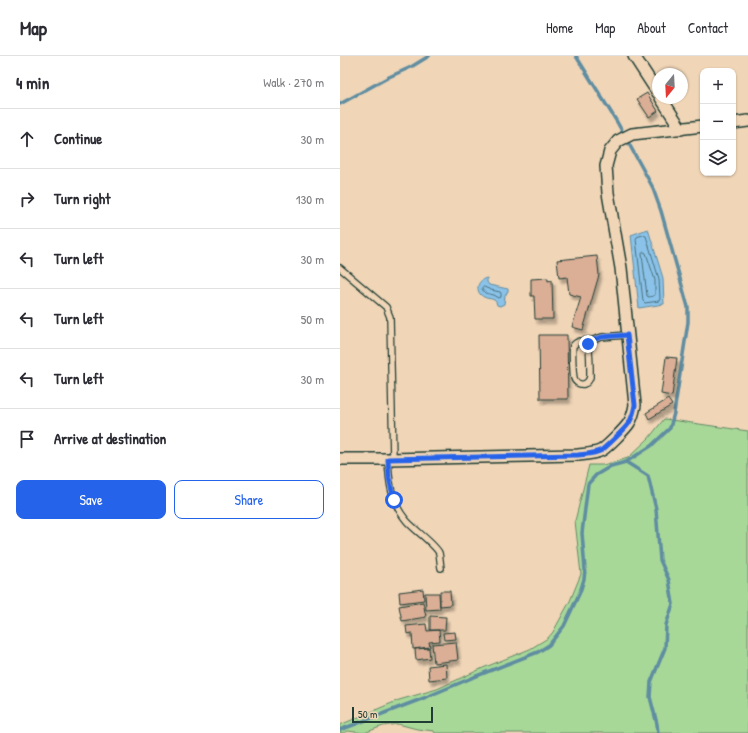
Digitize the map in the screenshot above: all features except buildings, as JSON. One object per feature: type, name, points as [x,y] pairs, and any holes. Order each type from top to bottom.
[{"type":"street","points":[[634,56],[652,84]]},
{"type":"street","points":[[665,104],[680,129]]},
{"type":"street","points":[[736,123],[748,121]]},
{"type":"street","points":[[340,459],[578,455],[591,454],[601,450],[612,441],[629,423],[635,405],[621,268],[608,193],[606,166],[610,151],[618,141],[632,134],[700,126]]},
{"type":"lane","points":[[340,268],[386,307],[390,317],[389,478],[394,500],[399,511],[407,522],[438,551],[441,568]]},
{"type":"lane","points":[[581,341],[588,344],[589,349],[590,378],[584,384],[579,384],[574,378],[573,348],[575,343],[581,341],[593,340],[602,337],[627,335]]},
{"type":"lane","points":[[589,349],[593,340]]},
{"type":"green space","points":[[664,419],[748,431],[748,733],[435,733],[434,731],[417,729],[398,724],[383,726],[364,733],[348,731],[340,733],[340,725],[399,700],[437,689],[530,649],[548,638],[553,632],[570,601],[581,574],[575,521],[589,465],[603,465],[628,458],[649,438]]},
{"type":"water","points":[[648,229],[663,278],[664,304],[639,308],[631,235]]},
{"type":"water","points":[[487,278],[489,285],[508,289],[504,304],[500,306],[497,305],[495,300],[485,298],[479,293],[479,284],[483,279]]},
{"type":"waterway","points":[[340,104],[429,56]]},
{"type":"waterway","points":[[340,730],[538,652],[549,645],[564,626],[580,592],[584,579],[585,570],[582,533],[588,484],[596,475],[611,466],[626,462],[651,446],[670,428],[674,413],[688,322],[688,307],[661,211],[652,186],[617,122],[576,56]]},
{"type":"waterway","points":[[626,462],[648,476],[656,509],[660,560],[669,580],[673,604],[666,625],[665,648],[651,682],[650,697],[658,733]]},
{"type":"route","points":[[394,500],[389,478],[388,459],[578,455],[591,454],[601,450],[629,423],[633,414],[635,405],[627,335],[602,337],[593,340],[589,349],[588,344]]}]
